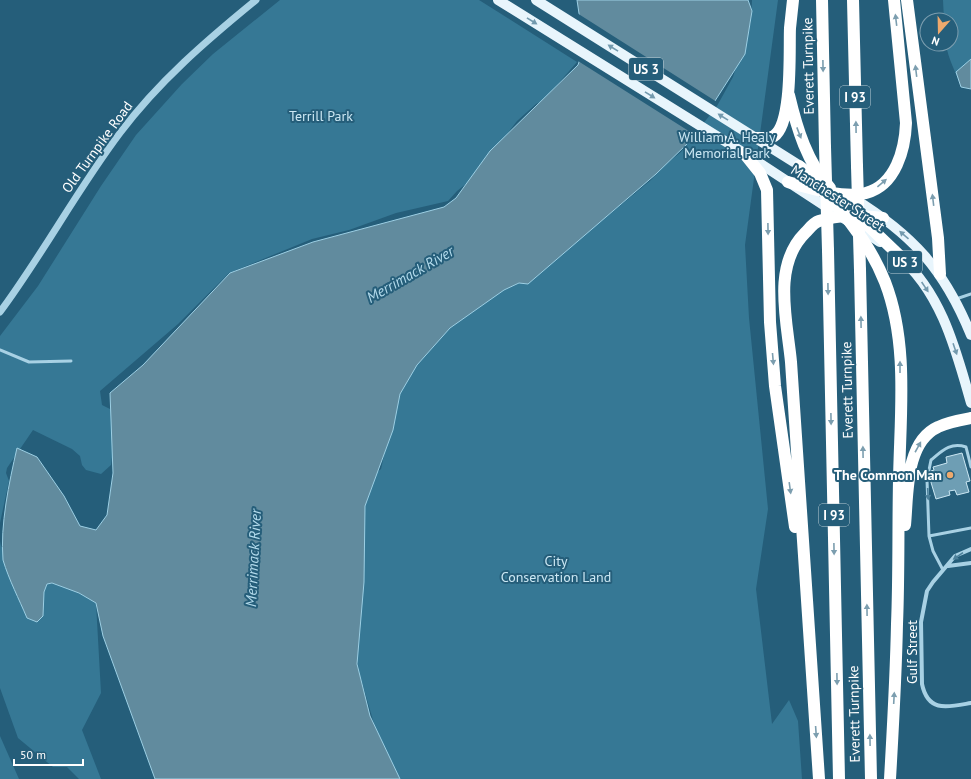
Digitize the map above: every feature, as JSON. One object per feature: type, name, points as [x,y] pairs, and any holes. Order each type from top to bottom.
[{"type":"highway","points":[[756,138],[769,138],[778,132],[784,116],[788,96],[790,28],[793,0]]},
{"type":"highway","name":"Everett Turnpike","points":[[822,0],[839,779]]},
{"type":"highway","name":"Everett Turnpike","points":[[853,0],[871,779]]},
{"type":"highway","points":[[788,182],[827,188],[847,194],[867,193],[883,183],[893,173],[905,143],[906,116],[894,0]]},
{"type":"highway","points":[[907,0],[938,238],[940,274]]},
{"type":"highway","points":[[788,96],[794,119],[813,165],[827,188],[850,218],[871,253],[884,281],[895,313],[898,333],[900,406],[898,596],[890,779]]},
{"type":"highway","points":[[744,153],[760,173],[767,190],[770,322],[775,386],[809,623]]},
{"type":"highway","points":[[799,166],[827,188]]},
{"type":"highway","points":[[850,218],[902,258]]},
{"type":"highway","points":[[819,779],[785,293],[786,272],[788,260],[793,247],[814,224],[850,218],[883,218]]},
{"type":"highway","points":[[898,596],[912,461],[916,450],[928,433],[938,427],[971,418]]},
{"type":"main road","name":"Manchester Street","points":[[499,0],[788,182],[850,218]]},
{"type":"main road","name":"Manchester Street","points":[[536,0],[799,166]]},
{"type":"main road","name":"Manchester Street","points":[[847,194],[883,218],[921,251],[940,274],[970,331]]},
{"type":"main road","name":"US 3","points":[[902,258],[916,275],[941,313],[956,351],[971,403]]},
{"type":"street","name":"Old Turnpike Road","points":[[0,312],[25,278],[94,169],[132,117],[161,85],[208,39],[256,0]]},
{"type":"street","name":"Gulf Street","points":[[971,549],[955,556],[927,591],[921,622],[922,684],[924,694],[929,701],[938,706],[946,707],[971,702]]},
{"type":"street","points":[[948,566],[971,563]]},
{"type":"lane","points":[[954,300],[971,294]]},
{"type":"lane","points":[[0,350],[29,362],[71,361]]},
{"type":"lane","points":[[943,570],[933,551],[929,536],[927,480],[931,460],[944,449],[956,444],[966,447],[971,467]]},
{"type":"lane","points":[[929,536],[971,528]]},
{"type":"green space","name":"Terrill Park","points":[[280,0],[479,0],[577,62],[544,100],[536,104],[517,121],[494,151],[486,156],[476,176],[457,191],[448,201],[396,213],[349,230],[312,239],[229,273],[178,324],[100,391],[102,405],[116,412],[115,436],[111,465],[101,474],[86,470],[82,465],[80,456],[72,449],[33,430],[7,468],[6,473],[9,481],[0,523],[0,336],[38,286],[101,186],[136,135],[182,84],[213,54]]},
{"type":"green space","name":"City Conservation Land","points":[[752,0],[778,0],[745,245],[749,318],[768,509],[756,589],[772,724],[789,700],[798,721],[802,779],[393,779],[377,734],[359,672],[354,634],[352,566],[370,478],[381,469],[396,400],[424,341],[484,298],[516,285],[541,271],[651,180],[666,164],[681,152],[717,106],[733,77],[751,22]]},
{"type":"green space","points":[[943,0],[971,0],[971,89],[961,87],[947,52],[959,52],[959,12],[944,12]]},
{"type":"green space","points":[[0,541],[1,546],[43,616],[44,592],[47,584],[65,587],[96,603],[101,693],[82,730],[101,779],[79,779],[67,767],[53,767],[18,738],[0,688]]},
{"type":"green space","points":[[0,736],[19,779],[0,779]]},
{"type":"water","name":"Merrimack River","points":[[577,0],[748,0],[752,11],[745,54],[688,143],[656,174],[528,284],[519,283],[504,290],[450,328],[417,365],[400,394],[393,430],[365,506],[364,582],[357,664],[370,716],[400,779],[155,779],[103,636],[96,603],[79,593],[52,583],[47,584],[44,592],[43,616],[37,622],[27,618],[11,582],[3,560],[2,547],[8,490],[17,448],[37,457],[64,496],[80,526],[96,530],[107,515],[113,473],[110,393],[143,365],[230,273],[313,242],[444,207],[456,198],[490,151],[578,65],[584,47]]},
{"type":"water","points":[[971,59],[971,89],[961,87],[956,72]]},
{"type":"pier","points":[[577,13],[717,102],[695,135],[578,61],[582,47]]},
{"type":"building","name":"The Common Man","points":[[962,453],[970,481],[966,482],[969,492],[957,495],[955,490],[949,491],[950,495],[936,499],[930,479],[933,478],[931,471],[934,470],[933,467],[947,463],[946,457]]},
{"type":"place","name":"The Common Man","points":[[950,475]]},
{"type":"park label","name":"William A. Healy Memorial Park","points":[[727,146]]}]
